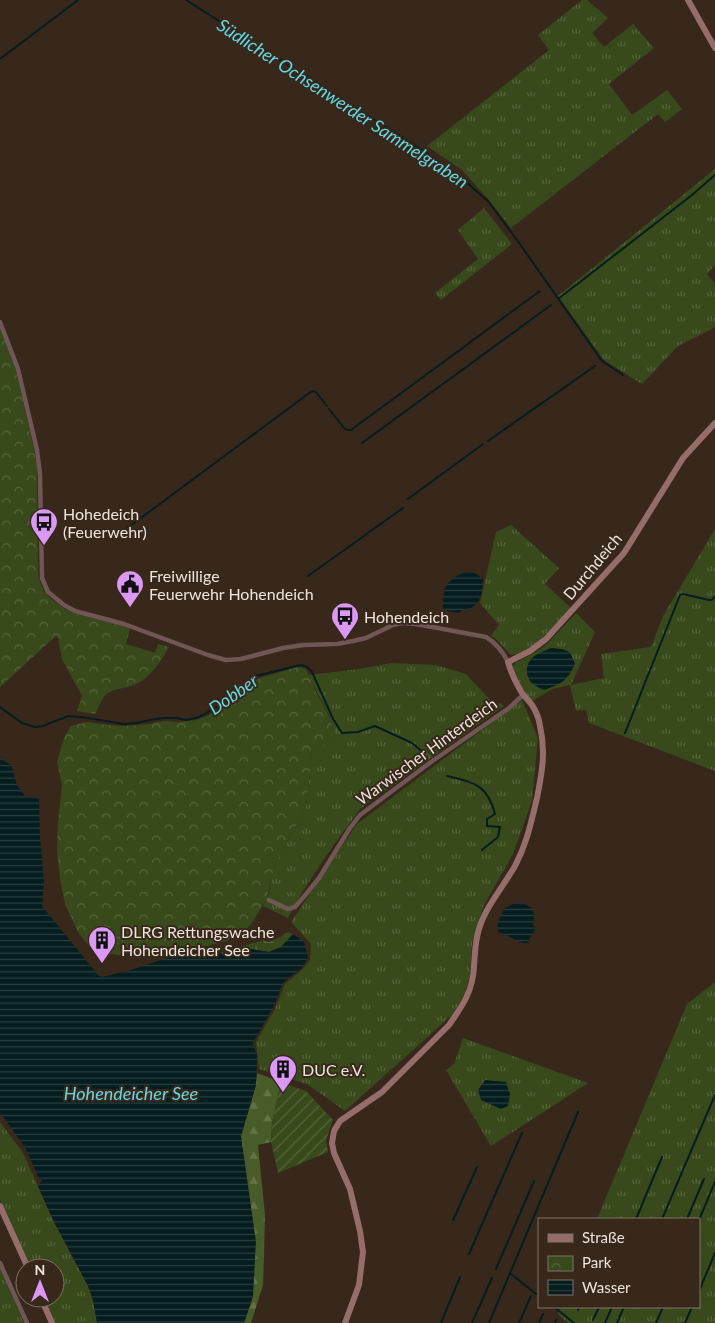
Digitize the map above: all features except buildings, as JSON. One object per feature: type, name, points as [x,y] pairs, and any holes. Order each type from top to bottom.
[{"type":"street","points":[[688,0],[714,44]]},
{"type":"street","points":[[0,322],[18,369],[37,450],[40,474],[42,578],[48,592],[64,605],[75,611],[124,624],[208,656],[226,660],[241,659],[303,645],[337,644],[353,641],[366,638],[393,625],[406,623],[486,637],[500,649],[523,695],[534,708],[540,726],[544,756],[530,830],[526,844],[488,907],[478,930],[473,977],[468,995],[449,1025],[382,1092],[340,1121],[334,1131],[332,1143],[334,1153],[350,1189],[362,1242],[359,1285],[345,1323]]},
{"type":"street","name":"Durchdeich","points":[[508,662],[530,651],[546,639],[624,553],[683,458],[715,423]]},
{"type":"street","name":"Warwischer Hinterdeich","points":[[269,900],[288,909],[295,907],[319,878],[360,815],[431,762],[509,708],[523,695]]},
{"type":"street","points":[[0,1206],[23,1258]]},
{"type":"street","points":[[0,1263],[27,1323]]},
{"type":"street","points":[[45,1308],[52,1323]]},
{"type":"green space","points":[[582,0],[587,0],[608,18],[592,33],[604,47],[633,24],[654,48],[609,84],[632,115],[667,90],[682,109],[665,122],[658,114],[511,228],[462,170],[427,146],[549,50],[538,35]]},
{"type":"green space","points":[[715,169],[715,265],[707,274],[715,284],[715,326],[678,346],[642,384],[604,360],[558,296]]},
{"type":"green space","points":[[484,208],[512,244],[441,300],[435,293],[478,259],[458,230]]},
{"type":"green space","points":[[0,327],[15,367],[34,448],[37,468],[38,574],[44,591],[65,609],[130,628],[126,644],[155,653],[158,644],[169,647],[151,673],[136,684],[107,694],[101,701],[95,714],[77,711],[82,696],[62,659],[56,636],[0,687]]},
{"type":"green space","points":[[511,525],[559,568],[545,584],[571,608],[535,644],[519,653],[511,655],[491,636],[499,625],[480,603],[496,532]]},
{"type":"green space","points":[[715,529],[715,771],[589,723],[586,710],[576,711],[570,685],[552,689],[531,702],[513,671],[515,663],[547,644],[576,613],[595,632],[571,685],[604,678],[601,654],[651,647],[663,616]],"holes":[[[551,648],[568,651],[571,654],[569,675],[559,684],[544,690]]]},
{"type":"green space","points":[[392,663],[436,665],[466,674],[493,703],[496,705],[500,703],[504,706],[360,809],[313,876],[288,918],[263,906],[269,893],[273,869],[306,806],[312,754],[334,735],[331,720],[309,675]]},
{"type":"green space","points":[[297,667],[304,668],[308,673],[330,719],[334,735],[312,754],[306,806],[274,867],[267,898],[254,920],[244,932],[226,941],[206,946],[173,946],[120,955],[100,953],[91,949],[78,932],[65,904],[57,851],[62,785],[57,762],[64,738],[71,726],[87,722],[126,726],[164,721],[196,720],[207,716],[228,703],[247,686],[260,678]]},
{"type":"green space","points":[[522,700],[538,738],[532,801],[513,854],[483,907],[472,944],[470,975],[465,993],[452,1015],[345,1111],[307,1084],[259,1069],[256,1042],[275,1009],[285,984],[302,970],[310,960],[311,944],[291,922],[357,824]]},
{"type":"green space","points":[[288,932],[293,934],[281,947],[269,952],[251,949],[224,955],[220,953],[264,940],[269,942]]},
{"type":"green space","points":[[715,982],[715,1323],[568,1323],[558,1314],[561,1308],[700,1308],[700,1218],[597,1218],[687,1004]]},
{"type":"green space","points":[[463,1038],[588,1083],[491,1146],[446,1070],[454,1064]]},
{"type":"green space","points":[[257,1073],[281,1082],[272,1122],[271,1142],[258,1145],[265,1215],[263,1285],[251,1323],[244,1323],[253,1296],[241,1136],[256,1085]]},
{"type":"green space","points":[[281,1082],[306,1091],[333,1120],[326,1140],[328,1152],[278,1173],[271,1142],[272,1122]]},
{"type":"green space","points":[[0,1122],[23,1153],[53,1220],[88,1286],[93,1300],[97,1323],[55,1323],[48,1308],[65,1308],[65,1258],[26,1258],[0,1200]]},
{"type":"green space","points":[[0,1268],[15,1302],[15,1308],[17,1308],[24,1323],[0,1323]]},
{"type":"water","points":[[465,572],[475,573],[483,579],[482,592],[478,603],[468,610],[464,609],[459,613],[448,611],[443,608],[445,589],[453,579]]},
{"type":"water","points":[[551,648],[569,652],[575,664],[563,681],[544,690],[530,681],[527,674],[527,666],[533,657]]},
{"type":"water","name":"Hohendeicher See","points":[[0,758],[11,764],[17,785],[25,796],[39,799],[44,882],[42,906],[98,975],[102,977],[131,970],[175,955],[218,951],[224,955],[251,949],[269,952],[281,947],[293,934],[304,942],[308,957],[303,967],[283,983],[274,1006],[253,1043],[257,1056],[256,1085],[241,1136],[256,1242],[253,1296],[244,1323],[97,1323],[93,1300],[88,1286],[53,1220],[38,1186],[42,1180],[38,1177],[25,1148],[0,1113]]},
{"type":"water","points":[[518,902],[527,905],[534,912],[533,925],[536,928],[527,943],[519,942],[498,932],[498,922],[505,908]]},
{"type":"water","points":[[485,1080],[506,1082],[510,1094],[508,1106],[501,1109],[481,1100],[478,1090]]},
{"type":"waterway","points":[[0,59],[78,0]]},
{"type":"waterway","name":"Südlicher Ochsenwerder Sammelgraben","points":[[186,0],[422,150],[459,176],[488,201],[602,361],[623,375]]},
{"type":"waterway","points":[[558,299],[715,175]]},
{"type":"waterway","points":[[329,409],[344,428],[351,430],[540,291]]},
{"type":"waterway","points":[[362,443],[551,305]]},
{"type":"waterway","points":[[488,441],[595,366]]},
{"type":"waterway","points":[[122,532],[312,391],[316,392],[327,406]]},
{"type":"waterway","points":[[408,499],[483,444]]},
{"type":"waterway","points":[[308,576],[403,508]]},
{"type":"waterway","points":[[625,733],[680,595],[709,600],[712,600],[715,596]]},
{"type":"waterway","name":"Dobber","points":[[0,707],[22,723],[35,727],[43,726],[68,716],[124,724],[163,718],[186,720],[203,715],[232,698],[255,676],[301,665],[307,667],[312,672],[333,719],[342,733],[358,732],[375,726],[412,743],[424,753]]},
{"type":"waterway","name":"Dobber","points":[[447,776],[478,786],[488,796],[492,804],[495,814],[487,819],[487,826],[500,827],[498,837],[482,850]]},
{"type":"waterway","points":[[662,1218],[715,1095]]},
{"type":"waterway","points":[[489,1323],[578,1112]]},
{"type":"waterway","points":[[469,1254],[522,1133]]},
{"type":"waterway","points":[[636,1218],[662,1157]]},
{"type":"waterway","points":[[453,1220],[477,1167]]},
{"type":"waterway","points":[[687,1218],[704,1179]]},
{"type":"waterway","points":[[496,1269],[534,1181]]},
{"type":"waterway","points":[[700,1218],[715,1182]]},
{"type":"waterway","points":[[700,1289],[715,1253]]},
{"type":"waterway","points":[[510,1273],[536,1294]]},
{"type":"waterway","points":[[441,1323],[460,1277]]},
{"type":"waterway","points":[[472,1323],[492,1278]]},
{"type":"waterway","points":[[519,1323],[531,1296]]},
{"type":"waterway","points":[[555,1308],[574,1323]]},
{"type":"waterway","points":[[593,1320],[599,1308]]},
{"type":"waterway","points":[[605,1323],[612,1308]]},
{"type":"waterway","points":[[617,1323],[624,1308]]},
{"type":"waterway","points":[[656,1323],[663,1308]]},
{"type":"waterway","points":[[685,1323],[692,1308]]},
{"type":"waterway","points":[[539,1323],[543,1314]]},
{"type":"place","name":"Hohedeich (Feuerwehr)","points":[[44,546]]},
{"type":"place","name":"Freiwillige Feuerwehr Hohendeich","points":[[130,608]]},
{"type":"place","name":"Hohendeich","points":[[345,640]]},
{"type":"place","name":"DLRG Rettungswache Hohendeicher See","points":[[102,964]]},
{"type":"place","name":"DUC e.V.","points":[[283,1093]]}]
